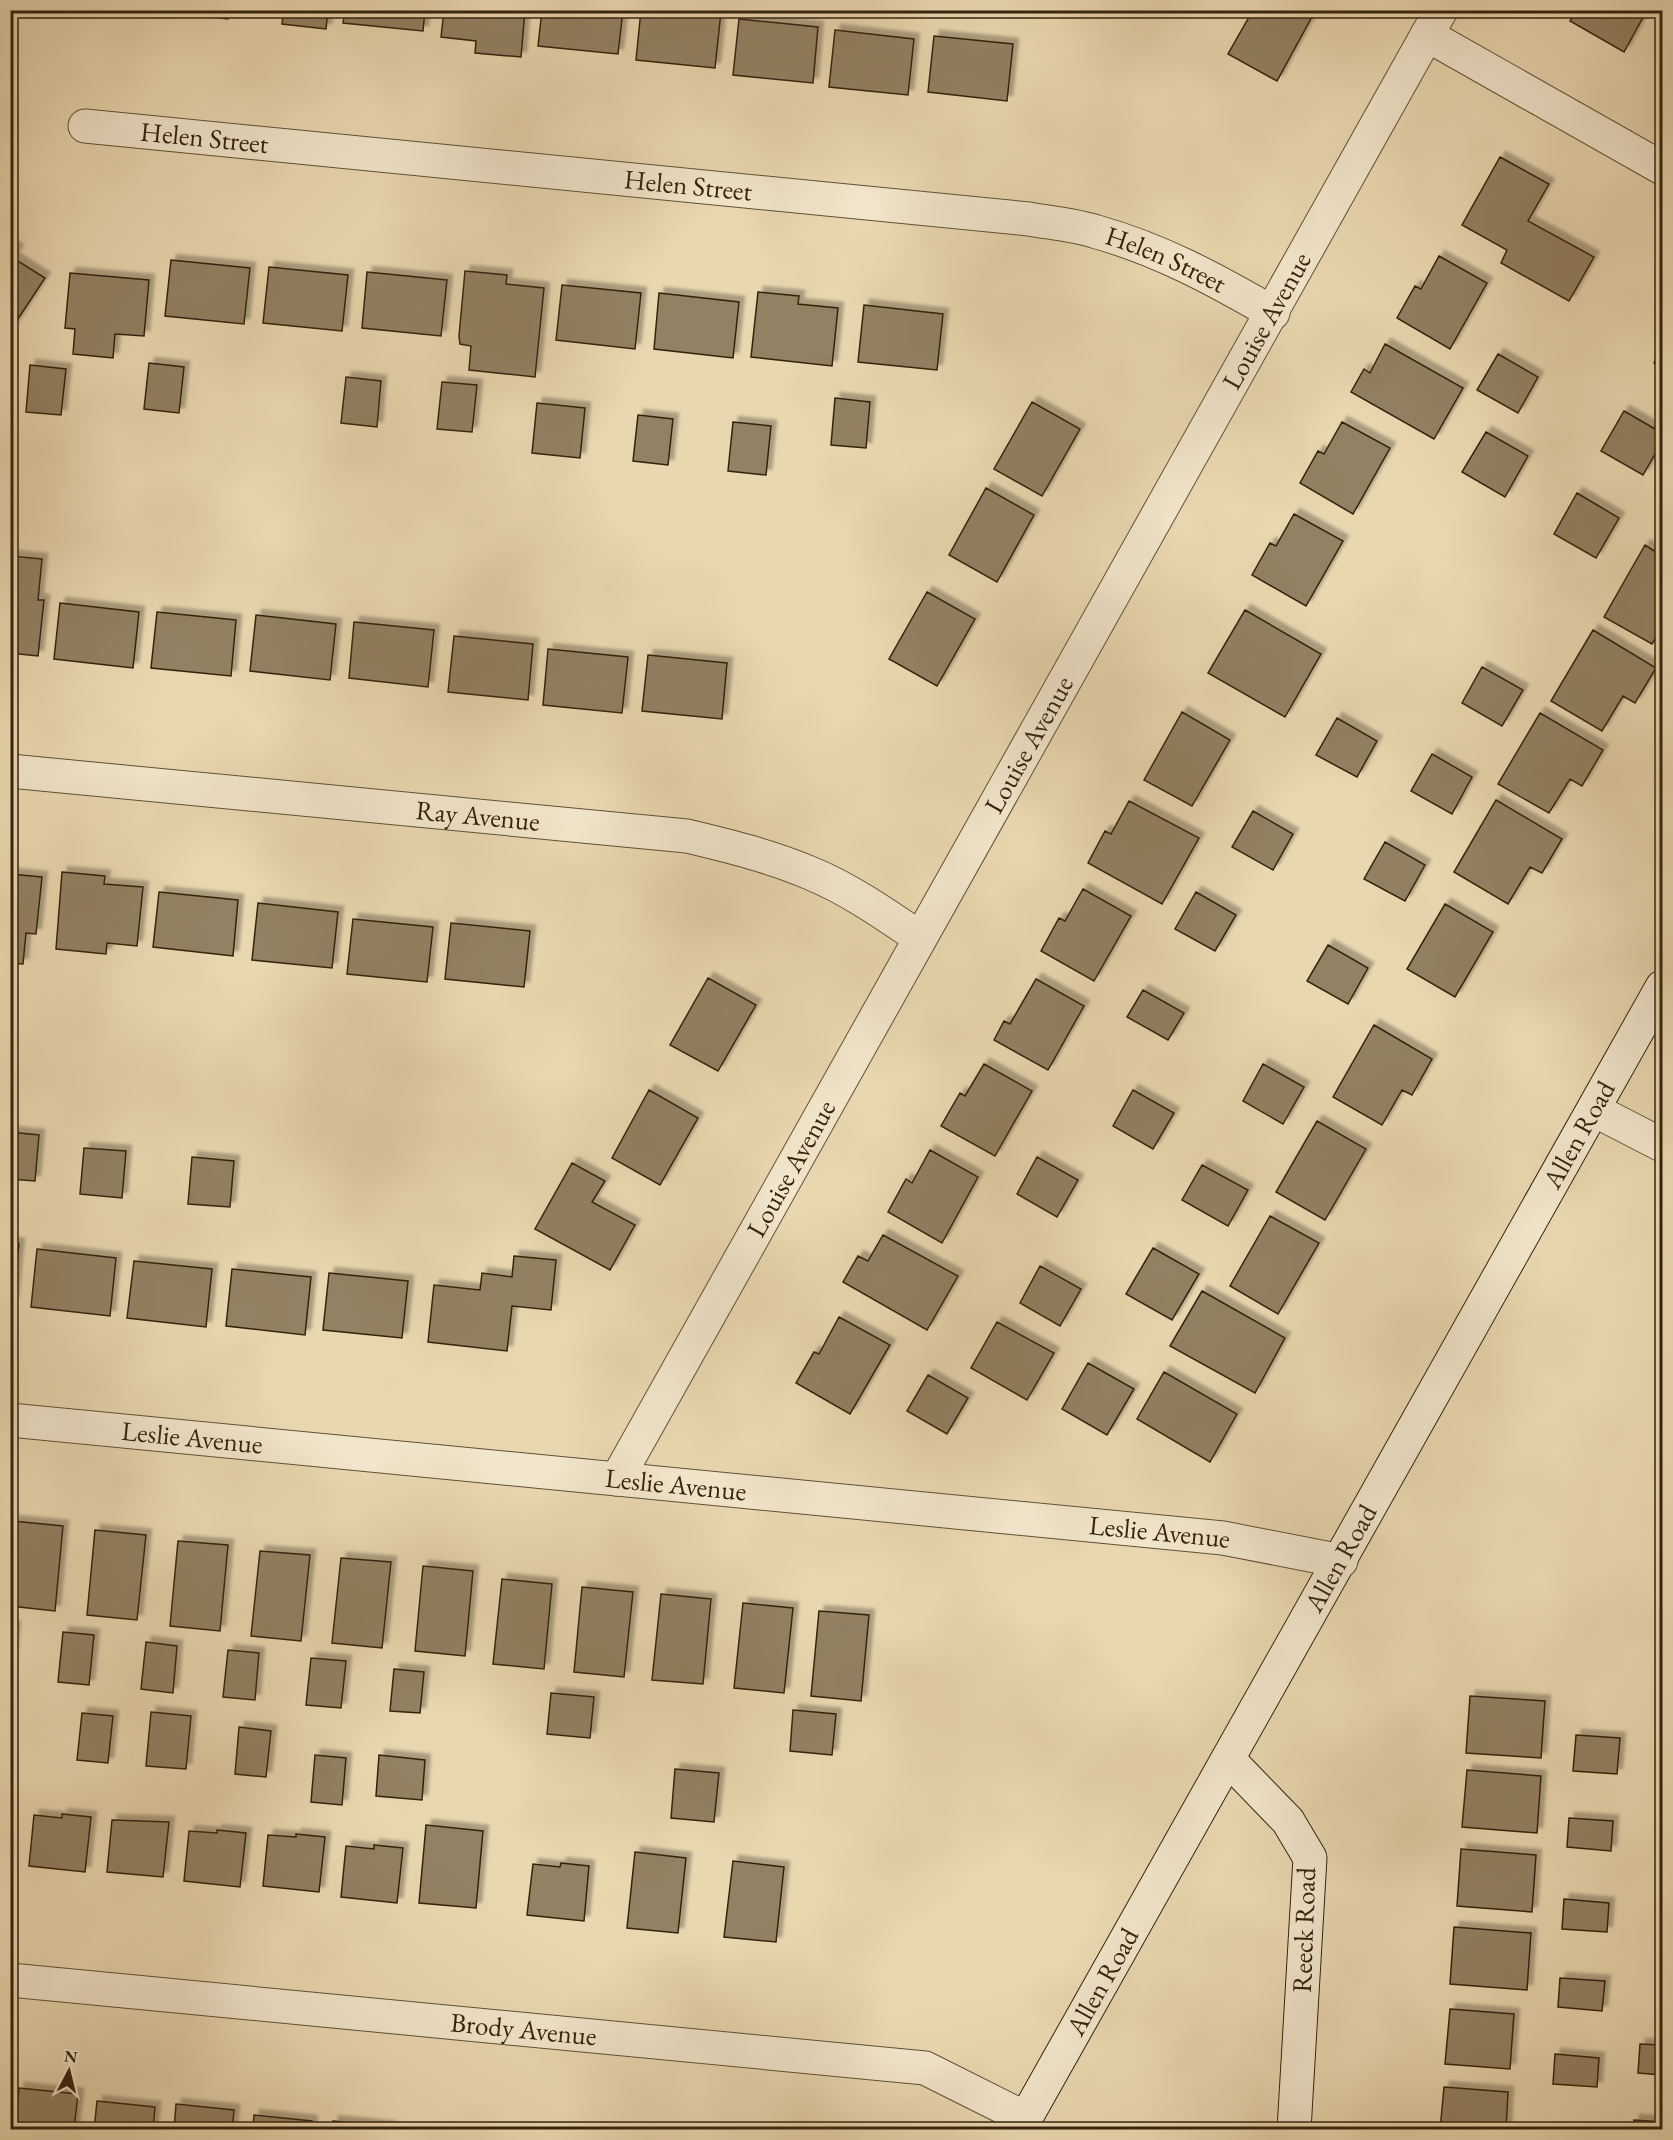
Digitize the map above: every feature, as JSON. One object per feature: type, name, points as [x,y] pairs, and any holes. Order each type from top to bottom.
[{"type":"street","points":[[1434,23],[1662,168]]},
{"type":"street","name":"Louise Avenue","points":[[617,1479],[1434,23]]},
{"type":"street","name":"Helen Street","points":[[85,126],[1029,219],[1096,231],[1154,251],[1207,275],[1273,313]]},
{"type":"street","name":"Ray Avenue","points":[[10,771],[687,837],[750,851],[811,873],[869,903],[921,938]]},
{"type":"street","name":"Allen Road","points":[[1022,2124],[1341,1561],[1662,987]]},
{"type":"street","points":[[1594,1110],[1662,1145]]},
{"type":"street","name":"Leslie Avenue","points":[[10,1420],[1223,1538],[1341,1561]]},
{"type":"street","name":"Reeck Road","points":[[1228,1759],[1288,1821],[1310,1858],[1294,2130]]},
{"type":"street","name":"Brody Avenue","points":[[10,1980],[925,2068],[1022,2124]]},
{"type":"building","points":[[188,10],[229,10],[228,19],[187,14]]},
{"type":"building","points":[[328,10],[326,29],[282,24],[283,14],[248,11]]},
{"type":"building","points":[[345,10],[425,10],[423,31],[343,23]]},
{"type":"building","points":[[444,10],[525,10],[521,57],[475,53],[476,41],[441,37]]},
{"type":"building","points":[[542,10],[623,10],[618,54],[538,46]]},
{"type":"building","points":[[641,10],[721,12],[715,68],[636,60]]},
{"type":"building","points":[[1253,10],[1310,10],[1314,13],[1277,81],[1228,54]]},
{"type":"building","points":[[1576,10],[1647,10],[1624,52],[1570,21]]},
{"type":"building","points":[[739,19],[818,27],[813,83],[733,75]]},
{"type":"building","points":[[835,30],[914,39],[908,95],[829,87]]},
{"type":"building","points":[[934,36],[1013,44],[1007,101],[928,92]]},
{"type":"building","points":[[1500,157],[1549,184],[1528,221],[1594,257],[1569,301],[1501,263],[1507,250],[1462,225]]},
{"type":"building","points":[[10,245],[18,250],[13,258],[45,278],[10,331]]},
{"type":"building","points":[[1439,256],[1487,283],[1450,349],[1397,318],[1415,286],[1421,289]]},
{"type":"building","points":[[171,260],[250,268],[244,324],[165,316]]},
{"type":"building","points":[[269,267],[348,275],[342,331],[263,323]]},
{"type":"building","points":[[465,271],[507,275],[506,284],[544,288],[535,377],[469,370],[471,346],[460,344],[459,336]]},
{"type":"building","points":[[367,272],[447,280],[441,336],[362,328]]},
{"type":"building","points":[[70,273],[149,280],[144,336],[115,334],[113,358],[73,354],[75,329],[65,328]]},
{"type":"building","points":[[562,285],[641,293],[635,349],[556,340]]},
{"type":"building","points":[[758,292],[799,296],[798,304],[838,308],[832,366],[751,357]]},
{"type":"building","points":[[659,293],[739,302],[733,358],[654,349]]},
{"type":"building","points":[[864,305],[943,314],[937,370],[858,362]]},
{"type":"building","points":[[1385,344],[1463,388],[1434,439],[1351,392],[1364,369],[1370,373]]},
{"type":"building","points":[[1662,347],[1662,368],[1654,363]]},
{"type":"building","points":[[1498,354],[1538,377],[1518,413],[1477,390]]},
{"type":"building","points":[[149,363],[184,367],[179,413],[144,409]]},
{"type":"building","points":[[30,365],[66,369],[61,415],[26,412]]},
{"type":"building","points":[[346,377],[381,381],[377,427],[341,423]]},
{"type":"building","points":[[442,382],[477,385],[472,432],[437,429]]},
{"type":"building","points":[[835,398],[870,402],[866,448],[831,445]]},
{"type":"building","points":[[1032,402],[1080,429],[1042,496],[994,469]]},
{"type":"building","points":[[537,403],[585,408],[580,458],[532,453]]},
{"type":"building","points":[[1624,411],[1662,433],[1662,442],[1643,475],[1601,451]]},
{"type":"building","points":[[638,415],[673,419],[668,465],[633,461]]},
{"type":"building","points":[[733,422],[771,426],[766,475],[728,471]]},
{"type":"building","points":[[1342,422],[1390,448],[1353,514],[1300,483],[1318,451],[1324,454]]},
{"type":"building","points":[[1486,432],[1528,456],[1505,497],[1462,472]]},
{"type":"building","points":[[986,488],[1034,515],[997,582],[949,555]]},
{"type":"building","points":[[1577,493],[1619,518],[1596,558],[1554,534]]},
{"type":"building","points":[[1294,514],[1343,541],[1306,606],[1252,575],[1270,543],[1276,546]]},
{"type":"building","points":[[1645,545],[1662,556],[1662,627],[1652,644],[1604,617]]},
{"type":"building","points":[[10,556],[42,559],[38,600],[44,600],[38,656],[10,653]]},
{"type":"building","points":[[927,592],[975,619],[937,686],[889,659]]},
{"type":"building","points":[[60,603],[139,612],[133,668],[54,659]]},
{"type":"building","points":[[1245,610],[1321,654],[1285,717],[1208,673]]},
{"type":"building","points":[[157,612],[236,620],[231,676],[151,668]]},
{"type":"building","points":[[256,615],[336,624],[330,680],[250,671]]},
{"type":"building","points":[[354,622],[434,630],[428,687],[349,678]]},
{"type":"building","points":[[1593,630],[1656,668],[1635,703],[1623,696],[1602,731],[1551,701]]},
{"type":"building","points":[[454,636],[533,644],[528,700],[448,692]]},
{"type":"building","points":[[548,649],[628,657],[622,713],[543,705]]},
{"type":"building","points":[[648,655],[727,663],[722,719],[642,711]]},
{"type":"building","points":[[1482,667],[1523,690],[1502,726],[1462,703]]},
{"type":"building","points":[[1182,712],[1230,740],[1192,806],[1144,780]]},
{"type":"building","points":[[1540,713],[1603,750],[1582,786],[1570,779],[1549,813],[1498,784]]},
{"type":"building","points":[[1337,718],[1377,741],[1357,777],[1316,755]]},
{"type":"building","points":[[1432,754],[1472,777],[1452,814],[1411,791]]},
{"type":"building","points":[[1496,800],[1562,839],[1542,873],[1530,867],[1508,904],[1454,872]]},
{"type":"building","points":[[1129,801],[1199,838],[1162,904],[1088,863],[1105,831],[1111,834]]},
{"type":"building","points":[[1253,811],[1293,834],[1273,870],[1232,847]]},
{"type":"building","points":[[1385,842],[1425,865],[1405,901],[1364,879]]},
{"type":"building","points":[[62,872],[105,876],[104,884],[143,887],[137,946],[107,943],[106,954],[56,949]]},
{"type":"building","points":[[10,874],[42,877],[36,934],[26,933],[23,964],[10,963]]},
{"type":"building","points":[[1083,889],[1131,916],[1094,981],[1041,951],[1059,918],[1065,921]]},
{"type":"building","points":[[159,892],[238,900],[233,956],[153,947]]},
{"type":"building","points":[[1196,892],[1236,915],[1215,951],[1175,929]]},
{"type":"building","points":[[258,903],[338,912],[332,968],[252,960]]},
{"type":"building","points":[[1445,904],[1493,932],[1455,997],[1407,969]]},
{"type":"building","points":[[353,919],[433,927],[427,982],[347,974]]},
{"type":"building","points":[[451,923],[530,931],[524,987],[445,979]]},
{"type":"building","points":[[1328,945],[1368,968],[1348,1004],[1307,981]]},
{"type":"building","points":[[708,978],[756,1005],[718,1071],[670,1045]]},
{"type":"building","points":[[1036,979],[1084,1006],[1048,1070],[994,1040],[1004,1021],[1010,1024]]},
{"type":"building","points":[[1143,990],[1184,1013],[1168,1040],[1127,1017]]},
{"type":"building","points":[[1374,1025],[1432,1059],[1412,1095],[1402,1090],[1382,1125],[1333,1097]]},
{"type":"building","points":[[984,1064],[1032,1091],[995,1156],[941,1126],[960,1093],[965,1096]]},
{"type":"building","points":[[1263,1064],[1304,1087],[1283,1124],[1243,1101]]},
{"type":"building","points":[[649,1090],[698,1118],[660,1185],[612,1158]]},
{"type":"building","points":[[1133,1090],[1174,1113],[1153,1149],[1113,1126]]},
{"type":"building","points":[[1317,1121],[1366,1149],[1325,1220],[1276,1192]]},
{"type":"building","points":[[10,1132],[39,1135],[35,1181],[10,1179]]},
{"type":"building","points":[[84,1148],[126,1151],[122,1198],[80,1194]]},
{"type":"building","points":[[930,1150],[978,1177],[942,1243],[888,1212],[906,1179],[912,1183]]},
{"type":"building","points":[[192,1157],[234,1161],[230,1207],[188,1204]]},
{"type":"building","points":[[1037,1157],[1078,1180],[1057,1217],[1017,1194]]},
{"type":"building","points":[[572,1163],[605,1181],[592,1202],[635,1225],[610,1270],[535,1229]]},
{"type":"building","points":[[1202,1165],[1248,1190],[1228,1226],[1182,1200]]},
{"type":"building","points":[[1270,1216],[1319,1243],[1278,1314],[1230,1286]]},
{"type":"building","points":[[883,1235],[958,1276],[927,1330],[843,1282],[858,1256],[868,1261]]},
{"type":"building","points":[[10,1243],[19,1244],[13,1302],[10,1301]]},
{"type":"building","points":[[1153,1248],[1199,1274],[1172,1320],[1126,1294]]},
{"type":"building","points":[[37,1249],[116,1258],[110,1316],[31,1307]]},
{"type":"building","points":[[514,1256],[556,1260],[551,1310],[512,1306],[507,1351],[428,1342],[434,1285],[480,1290],[482,1273],[512,1277]]},
{"type":"building","points":[[134,1261],[212,1269],[206,1327],[127,1318]]},
{"type":"building","points":[[1040,1266],[1081,1289],[1060,1326],[1020,1303]]},
{"type":"building","points":[[232,1269],[311,1277],[305,1335],[226,1326]]},
{"type":"building","points":[[329,1273],[408,1281],[402,1338],[323,1330]]},
{"type":"building","points":[[1202,1291],[1285,1338],[1255,1393],[1170,1346]]},
{"type":"building","points":[[839,1317],[890,1345],[850,1414],[796,1383],[814,1352],[819,1354]]},
{"type":"building","points":[[997,1322],[1054,1353],[1027,1400],[971,1368]]},
{"type":"building","points":[[1088,1363],[1134,1389],[1107,1435],[1062,1409]]},
{"type":"building","points":[[1164,1372],[1237,1414],[1210,1462],[1137,1419]]},
{"type":"building","points":[[928,1375],[968,1398],[947,1434],[907,1411]]},
{"type":"building","points":[[13,1521],[63,1526],[55,1611],[10,1606]]},
{"type":"building","points":[[95,1530],[146,1535],[137,1620],[87,1615]]},
{"type":"building","points":[[178,1541],[228,1545],[220,1631],[170,1626]]},
{"type":"building","points":[[260,1551],[310,1555],[301,1641],[251,1636]]},
{"type":"building","points":[[341,1558],[391,1562],[382,1648],[332,1643]]},
{"type":"building","points":[[423,1566],[473,1571],[465,1656],[415,1651]]},
{"type":"building","points":[[502,1579],[552,1584],[544,1669],[493,1664]]},
{"type":"building","points":[[582,1587],[633,1592],[624,1677],[574,1672]]},
{"type":"building","points":[[661,1594],[711,1599],[703,1684],[652,1680]]},
{"type":"building","points":[[743,1603],[793,1608],[784,1693],[734,1688]]},
{"type":"building","points":[[819,1611],[869,1615],[861,1701],[811,1696]]},
{"type":"building","points":[[10,1627],[15,1627],[10,1675]]},
{"type":"building","points":[[63,1632],[94,1635],[89,1685],[58,1682]]},
{"type":"building","points":[[146,1642],[177,1646],[173,1693],[141,1689]]},
{"type":"building","points":[[228,1650],[259,1653],[255,1700],[223,1697]]},
{"type":"building","points":[[311,1658],[346,1661],[341,1708],[306,1705]]},
{"type":"building","points":[[394,1669],[424,1672],[420,1713],[390,1711]]},
{"type":"building","points":[[551,1693],[594,1697],[590,1738],[547,1734]]},
{"type":"building","points":[[1470,1696],[1545,1701],[1541,1758],[1466,1753]]},
{"type":"building","points":[[793,1710],[836,1714],[832,1755],[790,1751]]},
{"type":"building","points":[[151,1712],[191,1716],[186,1769],[146,1766]]},
{"type":"building","points":[[82,1713],[113,1716],[108,1763],[77,1760]]},
{"type":"building","points":[[239,1727],[271,1731],[266,1777],[235,1774]]},
{"type":"building","points":[[1576,1735],[1620,1738],[1617,1774],[1573,1771]]},
{"type":"building","points":[[315,1755],[346,1758],[342,1805],[311,1802]]},
{"type":"building","points":[[379,1755],[425,1760],[422,1800],[376,1796]]},
{"type":"building","points":[[675,1769],[719,1773],[714,1822],[671,1818]]},
{"type":"building","points":[[1467,1770],[1541,1776],[1537,1833],[1462,1827]]},
{"type":"building","points":[[62,1814],[91,1817],[85,1872],[29,1866],[34,1815],[62,1818]]},
{"type":"building","points":[[1569,1818],[1613,1821],[1611,1851],[1567,1847]]},
{"type":"building","points":[[112,1820],[169,1822],[163,1877],[107,1872]]},
{"type":"building","points":[[426,1825],[483,1831],[476,1908],[419,1903]]},
{"type":"building","points":[[217,1830],[246,1833],[240,1887],[184,1881],[189,1831],[217,1833]]},
{"type":"building","points":[[296,1834],[325,1837],[319,1892],[263,1886],[268,1835],[296,1837]]},
{"type":"building","points":[[374,1845],[403,1848],[397,1903],[341,1897],[346,1846],[374,1849]]},
{"type":"building","points":[[1461,1849],[1536,1855],[1532,1912],[1457,1906]]},
{"type":"building","points":[[635,1852],[686,1858],[678,1933],[627,1928]]},
{"type":"building","points":[[733,1861],[784,1867],[776,1942],[724,1937]]},
{"type":"building","points":[[561,1863],[589,1866],[584,1921],[527,1915],[533,1864],[560,1867]]},
{"type":"building","points":[[1564,1899],[1609,1903],[1607,1932],[1562,1929]]},
{"type":"building","points":[[1454,1927],[1531,1933],[1527,1990],[1450,1984]]},
{"type":"building","points":[[1560,1978],[1605,1981],[1602,2011],[1558,2007]]},
{"type":"building","points":[[1450,2009],[1514,2014],[1510,2069],[1445,2064]]},
{"type":"building","points":[[1640,2044],[1662,2045],[1662,2075],[1638,2073]]},
{"type":"building","points":[[1555,2054],[1599,2058],[1597,2087],[1553,2084]]},
{"type":"building","points":[[1444,2087],[1508,2092],[1506,2130],[1440,2130]]},
{"type":"building","points":[[19,2088],[78,2094],[74,2130],[15,2130]]},
{"type":"building","points":[[97,2101],[155,2107],[153,2130],[94,2130]]},
{"type":"building","points":[[176,2104],[234,2110],[232,2130],[174,2130]]},
{"type":"building","points":[[254,2115],[312,2121],[311,2130],[253,2130]]},
{"type":"building","points":[[1634,2120],[1662,2122],[1662,2130],[1633,2130]]},
{"type":"building","points":[[333,2121],[391,2127],[391,2130],[332,2130]]}]
